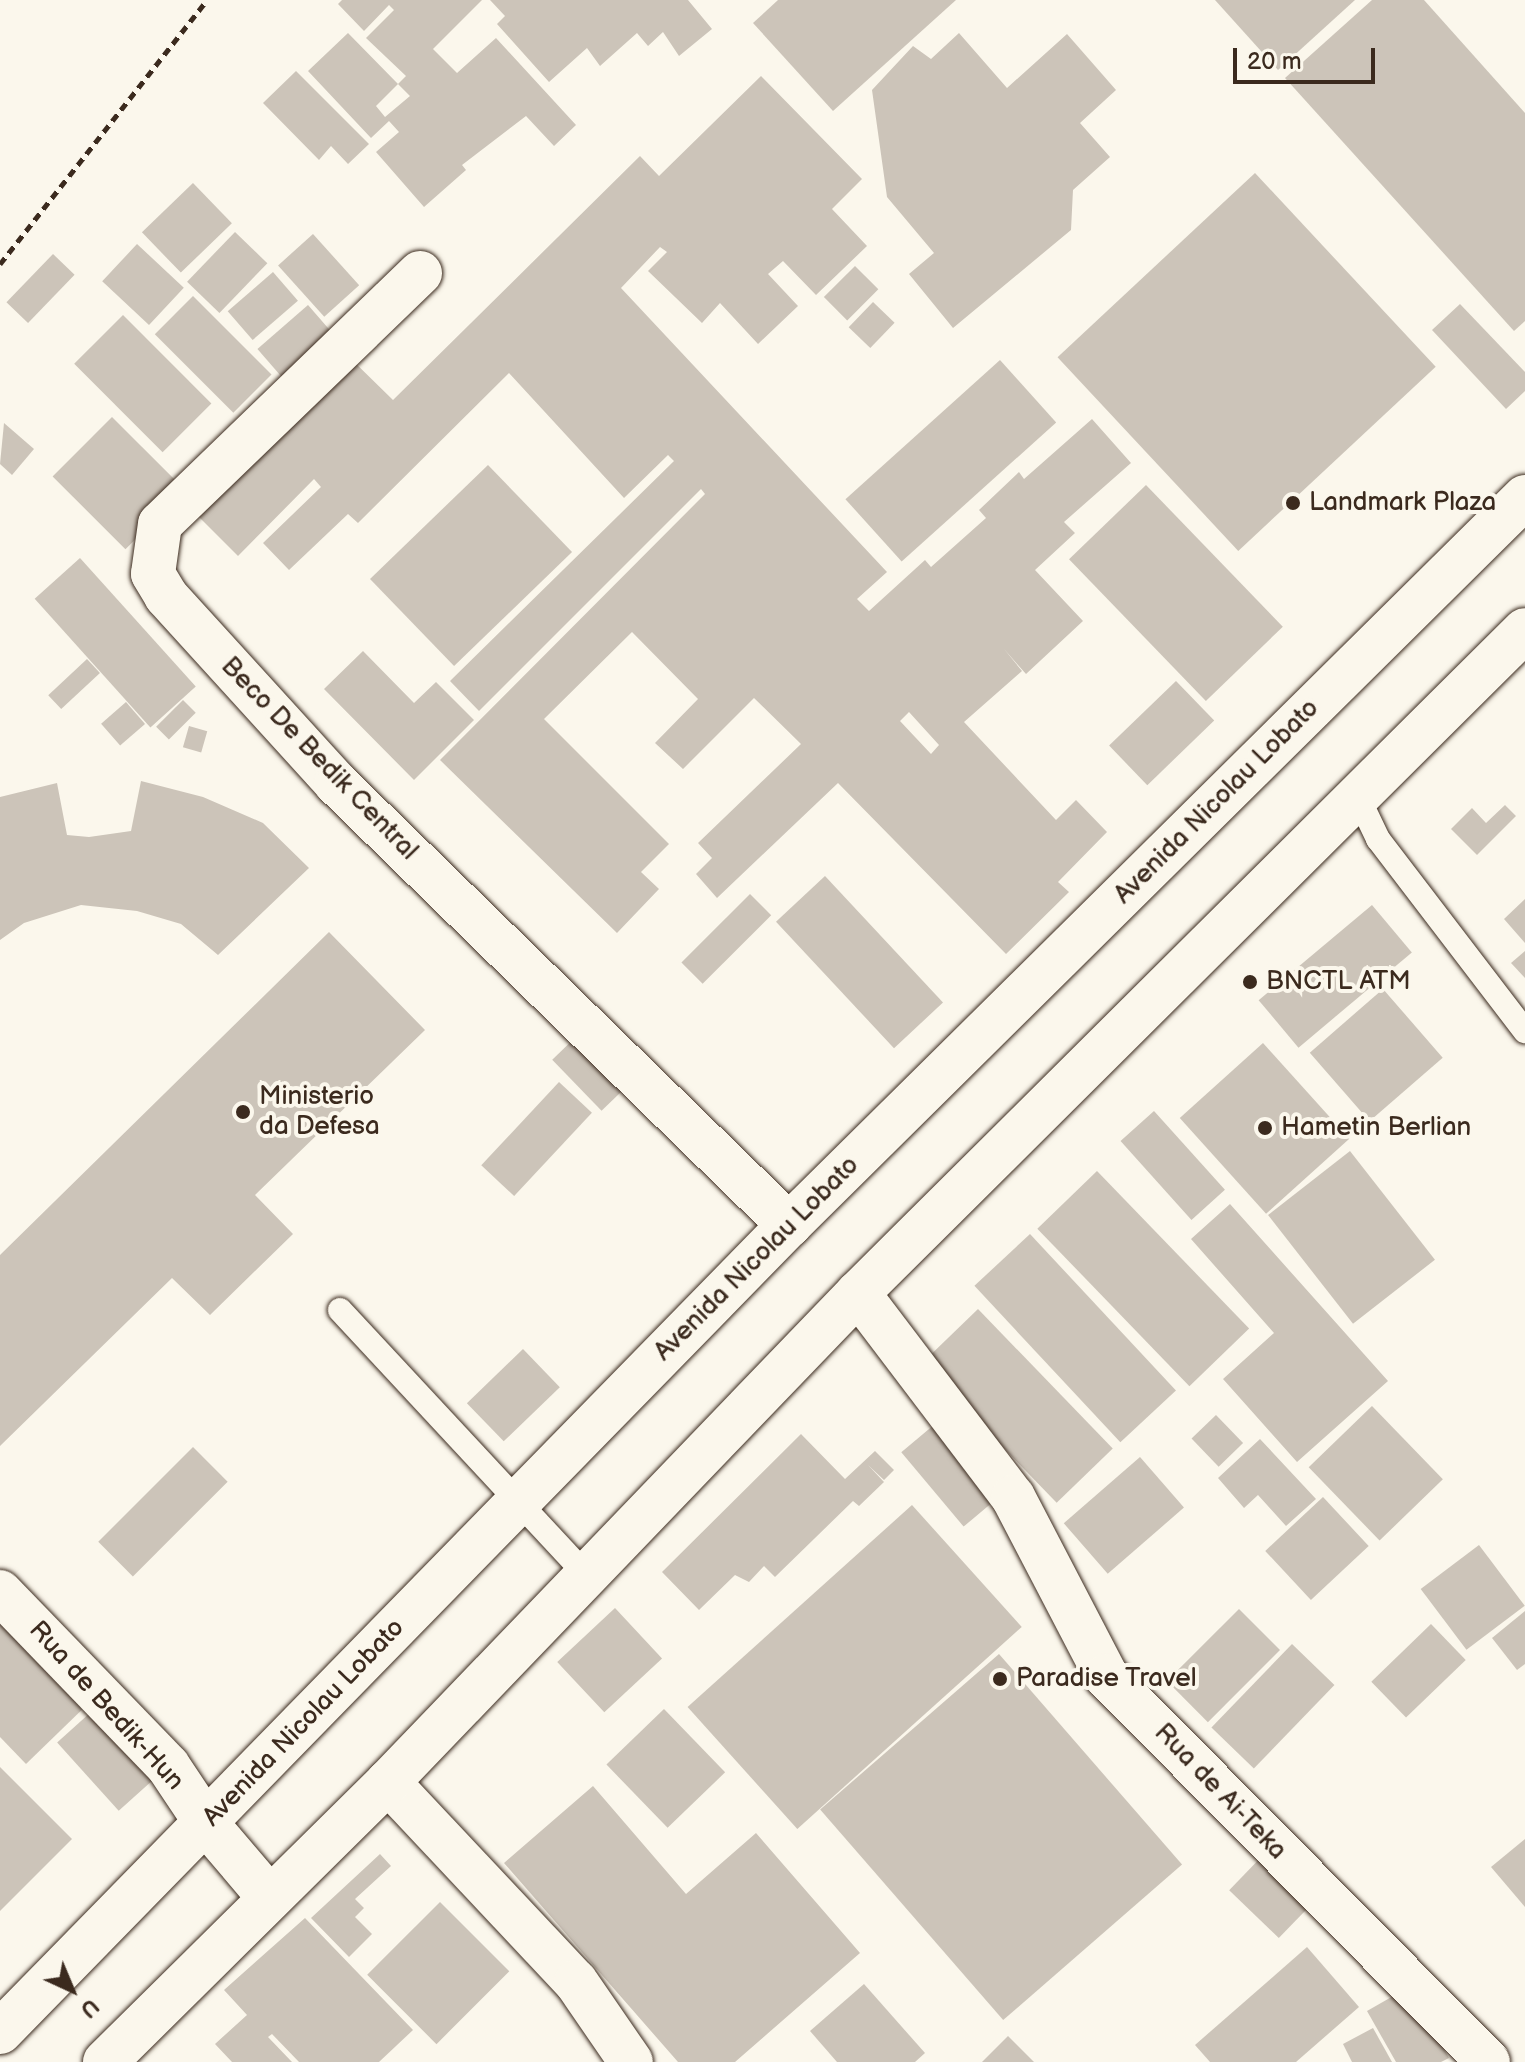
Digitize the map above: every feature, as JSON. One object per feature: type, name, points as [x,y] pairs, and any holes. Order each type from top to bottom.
[{"type":"main road","name":"Beco De Bedik Central","points":[[420,273],[160,524],[153,574],[166,596],[336,783],[789,1225]]},
{"type":"main road","name":"Avenida Nicolau Lobato","points":[[0,2032],[789,1225],[1525,497]]},
{"type":"main road","points":[[105,2062],[388,1782],[858,1293],[1525,630]]},
{"type":"main road","name":"Rua de Ai-Teka","points":[[858,1293],[1013,1497],[1106,1676],[1488,2062]]},
{"type":"main road","name":"Rua de Bedik-Hun","points":[[0,1592],[168,1766],[206,1823],[269,1897]]},
{"type":"main road","points":[[388,1782],[576,1982],[631,2062]]},
{"type":"lane","points":[[1358,797],[1378,839],[1525,1031]]},
{"type":"lane","points":[[340,1310],[521,1501],[587,1576]]},
{"type":"path","points":[[0,264],[207,0]]},
{"type":"building","points":[[342,0],[482,0],[433,49],[457,73],[496,38],[576,125],[554,146],[526,116],[462,165],[466,170],[424,207],[376,152],[399,132],[389,121],[371,138],[308,71],[348,33],[398,84],[406,76],[366,38],[394,10],[389,5],[364,31],[338,4]],"holes":[[[398,84],[410,96],[385,117],[376,106]]]},
{"type":"building","points":[[490,0],[688,0],[712,29],[679,56],[663,32],[648,46],[637,33],[600,66],[587,48],[549,82],[497,24],[505,16]]},
{"type":"building","points":[[778,0],[956,0],[833,111],[753,23]]},
{"type":"building","points":[[1215,0],[1355,0],[1278,70]]},
{"type":"building","points":[[1372,0],[1424,0],[1525,113],[1525,321],[1514,331],[1285,78]]},
{"type":"building","points":[[959,33],[1007,88],[1067,34],[1116,90],[1080,123],[1110,157],[1073,190],[1071,230],[953,328],[909,274],[934,253],[887,197],[872,90],[913,46],[931,59]]},
{"type":"building","points":[[296,71],[369,144],[348,164],[331,146],[319,160],[263,103]]},
{"type":"building","points":[[761,76],[862,179],[832,209],[867,246],[816,295],[783,261],[768,274],[798,306],[758,344],[720,303],[702,323],[648,271],[667,252],[660,247],[621,288],[887,572],[857,599],[869,611],[925,560],[931,567],[986,518],[979,510],[1019,472],[1024,479],[1092,419],[1131,463],[1064,522],[1075,533],[1035,570],[1083,621],[1026,674],[1004,649],[1022,671],[964,722],[1056,820],[1076,800],[1107,832],[1058,882],[1069,892],[1006,954],[838,783],[717,898],[696,874],[712,858],[698,843],[801,744],[754,698],[683,769],[655,743],[698,699],[632,632],[544,719],[669,844],[641,872],[659,889],[617,933],[440,760],[705,494],[701,489],[479,711],[450,681],[674,461],[668,455],[624,498],[509,373],[358,523],[348,514],[289,570],[263,543],[321,487],[314,479],[238,556],[191,509],[345,353],[393,400],[640,156],[659,176]],"holes":[[[909,712],[939,745],[931,754],[900,721]]]},
{"type":"building","points":[[1255,173],[1436,367],[1238,551],[1058,357]]},
{"type":"building","points":[[193,183],[232,223],[181,273],[142,232]]},
{"type":"building","points":[[235,232],[267,263],[219,313],[187,282]]},
{"type":"building","points":[[313,234],[359,285],[324,317],[278,265]]},
{"type":"building","points":[[137,244],[184,288],[149,325],[102,281]]},
{"type":"building","points":[[53,254],[75,275],[28,323],[6,302]]},
{"type":"building","points":[[855,266],[878,289],[847,320],[824,297]]},
{"type":"building","points":[[273,272],[298,301],[253,340],[228,311]]},
{"type":"building","points":[[193,296],[271,374],[233,413],[155,334]]},
{"type":"building","points":[[873,302],[895,323],[870,348],[849,327]]},
{"type":"building","points":[[1460,304],[1525,372],[1525,391],[1506,409],[1432,330]]},
{"type":"building","points":[[308,305],[341,343],[290,387],[257,349]]},
{"type":"building","points":[[123,315],[211,403],[163,452],[74,364]]},
{"type":"building","points":[[1000,360],[1056,422],[902,562],[845,499]]},
{"type":"building","points":[[112,417],[185,490],[125,549],[53,476]]},
{"type":"building","points":[[4,423],[34,449],[12,475],[0,464]]},
{"type":"building","points":[[488,465],[572,552],[454,666],[370,579]]},
{"type":"building","points":[[1146,485],[1283,627],[1206,701],[1069,559]]},
{"type":"building","points":[[80,558],[196,687],[150,727],[35,599]]},
{"type":"building","points":[[363,651],[414,703],[436,682],[474,720],[414,780],[324,689]]},
{"type":"building","points":[[87,659],[100,673],[61,709],[48,695]]},
{"type":"building","points":[[1176,681],[1214,721],[1147,785],[1109,746]]},
{"type":"building","points":[[183,700],[196,713],[169,740],[156,727]]},
{"type":"building","points":[[126,702],[145,724],[120,746],[101,724]]},
{"type":"building","points":[[189,726],[207,731],[201,752],[183,747]]},
{"type":"building","points":[[141,781],[203,797],[263,823],[309,868],[218,955],[181,924],[137,911],[81,905],[24,923],[0,940],[0,797],[57,783],[67,835],[89,837],[131,831]]},
{"type":"building","points":[[1505,805],[1516,816],[1477,855],[1451,829],[1472,808],[1486,823]]},
{"type":"building","points":[[825,876],[943,1003],[894,1048],[776,922]]},
{"type":"building","points":[[750,894],[771,915],[703,984],[681,963]]},
{"type":"building","points":[[1525,899],[1525,943],[1504,919]]},
{"type":"building","points":[[1372,905],[1412,952],[1298,1048],[1259,1000]]},
{"type":"building","name":"Ministerio da Defesa","points":[[329,932],[425,1030],[255,1195],[293,1234],[210,1315],[172,1278],[0,1446],[0,1255]]},
{"type":"building","points":[[1525,951],[1525,978],[1511,963]]},
{"type":"building","points":[[1383,989],[1443,1058],[1369,1121],[1310,1053]]},
{"type":"building","points":[[581,1032],[630,1083],[602,1111],[552,1060]]},
{"type":"building","name":"Hametin Berlian","points":[[1263,1043],[1349,1139],[1266,1214],[1180,1118]]},
{"type":"building","points":[[559,1082],[592,1113],[514,1196],[481,1165]]},
{"type":"building","points":[[1154,1111],[1225,1190],[1191,1220],[1121,1141]]},
{"type":"building","points":[[1350,1151],[1435,1260],[1353,1324],[1268,1215]]},
{"type":"building","points":[[1097,1171],[1249,1329],[1189,1386],[1037,1229]]},
{"type":"building","points":[[1230,1204],[1388,1381],[1297,1462],[1223,1379],[1274,1333],[1191,1239]]},
{"type":"building","points":[[1030,1234],[1176,1391],[1120,1442],[974,1286]]},
{"type":"building","points":[[978,1309],[1113,1449],[1057,1503],[922,1363]]},
{"type":"building","points":[[523,1349],[560,1387],[504,1441],[467,1403]]},
{"type":"building","points":[[1372,1406],[1443,1479],[1380,1541],[1309,1467]]},
{"type":"building","points":[[1216,1415],[1243,1443],[1219,1467],[1192,1439]]},
{"type":"building","points":[[935,1424],[997,1498],[964,1527],[901,1452]]},
{"type":"building","points":[[801,1434],[845,1479],[875,1451],[894,1470],[884,1480],[868,1465],[884,1482],[859,1506],[853,1501],[775,1577],[764,1566],[749,1582],[735,1575],[699,1610],[662,1572]]},
{"type":"building","points":[[1260,1439],[1316,1499],[1286,1526],[1258,1495],[1244,1508],[1218,1478]]},
{"type":"building","points":[[193,1447],[228,1482],[133,1576],[98,1542]]},
{"type":"building","points":[[1140,1457],[1184,1508],[1108,1574],[1064,1523]]},
{"type":"building","points":[[1323,1497],[1369,1546],[1311,1600],[1265,1551]]},
{"type":"building","points":[[912,1505],[1022,1627],[797,1829],[688,1707]]},
{"type":"building","points":[[1479,1545],[1525,1606],[1466,1650],[1421,1589]]},
{"type":"building","points":[[0,1602],[93,1699],[26,1764],[0,1737]]},
{"type":"building","points":[[615,1608],[662,1658],[604,1712],[557,1662]]},
{"type":"building","points":[[1239,1609],[1280,1650],[1208,1722],[1167,1681]]},
{"type":"building","points":[[1525,1611],[1525,1664],[1517,1670],[1492,1638]]},
{"type":"building","points":[[1431,1624],[1466,1660],[1406,1718],[1371,1682]]},
{"type":"building","points":[[1292,1644],[1334,1685],[1254,1768],[1211,1727]]},
{"type":"building","points":[[999,1654],[1182,1865],[1003,2020],[820,1809]]},
{"type":"building","points":[[101,1703],[163,1771],[119,1811],[57,1742]]},
{"type":"building","points":[[664,1709],[725,1772],[668,1828],[606,1765]]},
{"type":"building","points":[[0,1767],[72,1839],[0,1911]]},
{"type":"building","points":[[593,1786],[686,1894],[756,1833],[860,1953],[735,2062],[678,2062],[504,1863]]},
{"type":"building","points":[[1525,1839],[1525,1907],[1491,1867]]},
{"type":"building","points":[[1266,1852],[1316,1900],[1279,1938],[1229,1890]]},
{"type":"building","points":[[380,1854],[391,1866],[355,1899],[364,1908],[355,1917],[372,1934],[349,1957],[311,1918]]},
{"type":"building","points":[[440,1902],[509,1971],[436,2044],[367,1975]]},
{"type":"building","points":[[305,1918],[413,2030],[379,2062],[299,2062],[272,2034],[268,2037],[292,2062],[232,2062],[215,2044],[247,2015],[224,1990]]},
{"type":"building","points":[[1307,1947],[1359,2007],[1296,2062],[1210,2062],[1195,2045]]},
{"type":"building","points":[[864,1984],[925,2053],[915,2062],[837,2062],[810,2031]]},
{"type":"building","points":[[1409,1987],[1449,2058],[1441,2062],[1396,2062],[1367,2011]]},
{"type":"building","points":[[1373,2028],[1392,2062],[1352,2062],[1343,2044]]},
{"type":"building","points":[[1008,2036],[1034,2062],[982,2062]]},
{"type":"place","name":"Landmark Plaza","points":[[1293,503]]},
{"type":"place","name":"BNCTL ATM","points":[[1250,982]]},
{"type":"place","name":"Ministerio da Defesa","points":[[243,1112]]},
{"type":"place","name":"Hametin Berlian","points":[[1265,1128]]},
{"type":"place","name":"Paradise Travel","points":[[1000,1679]]}]
